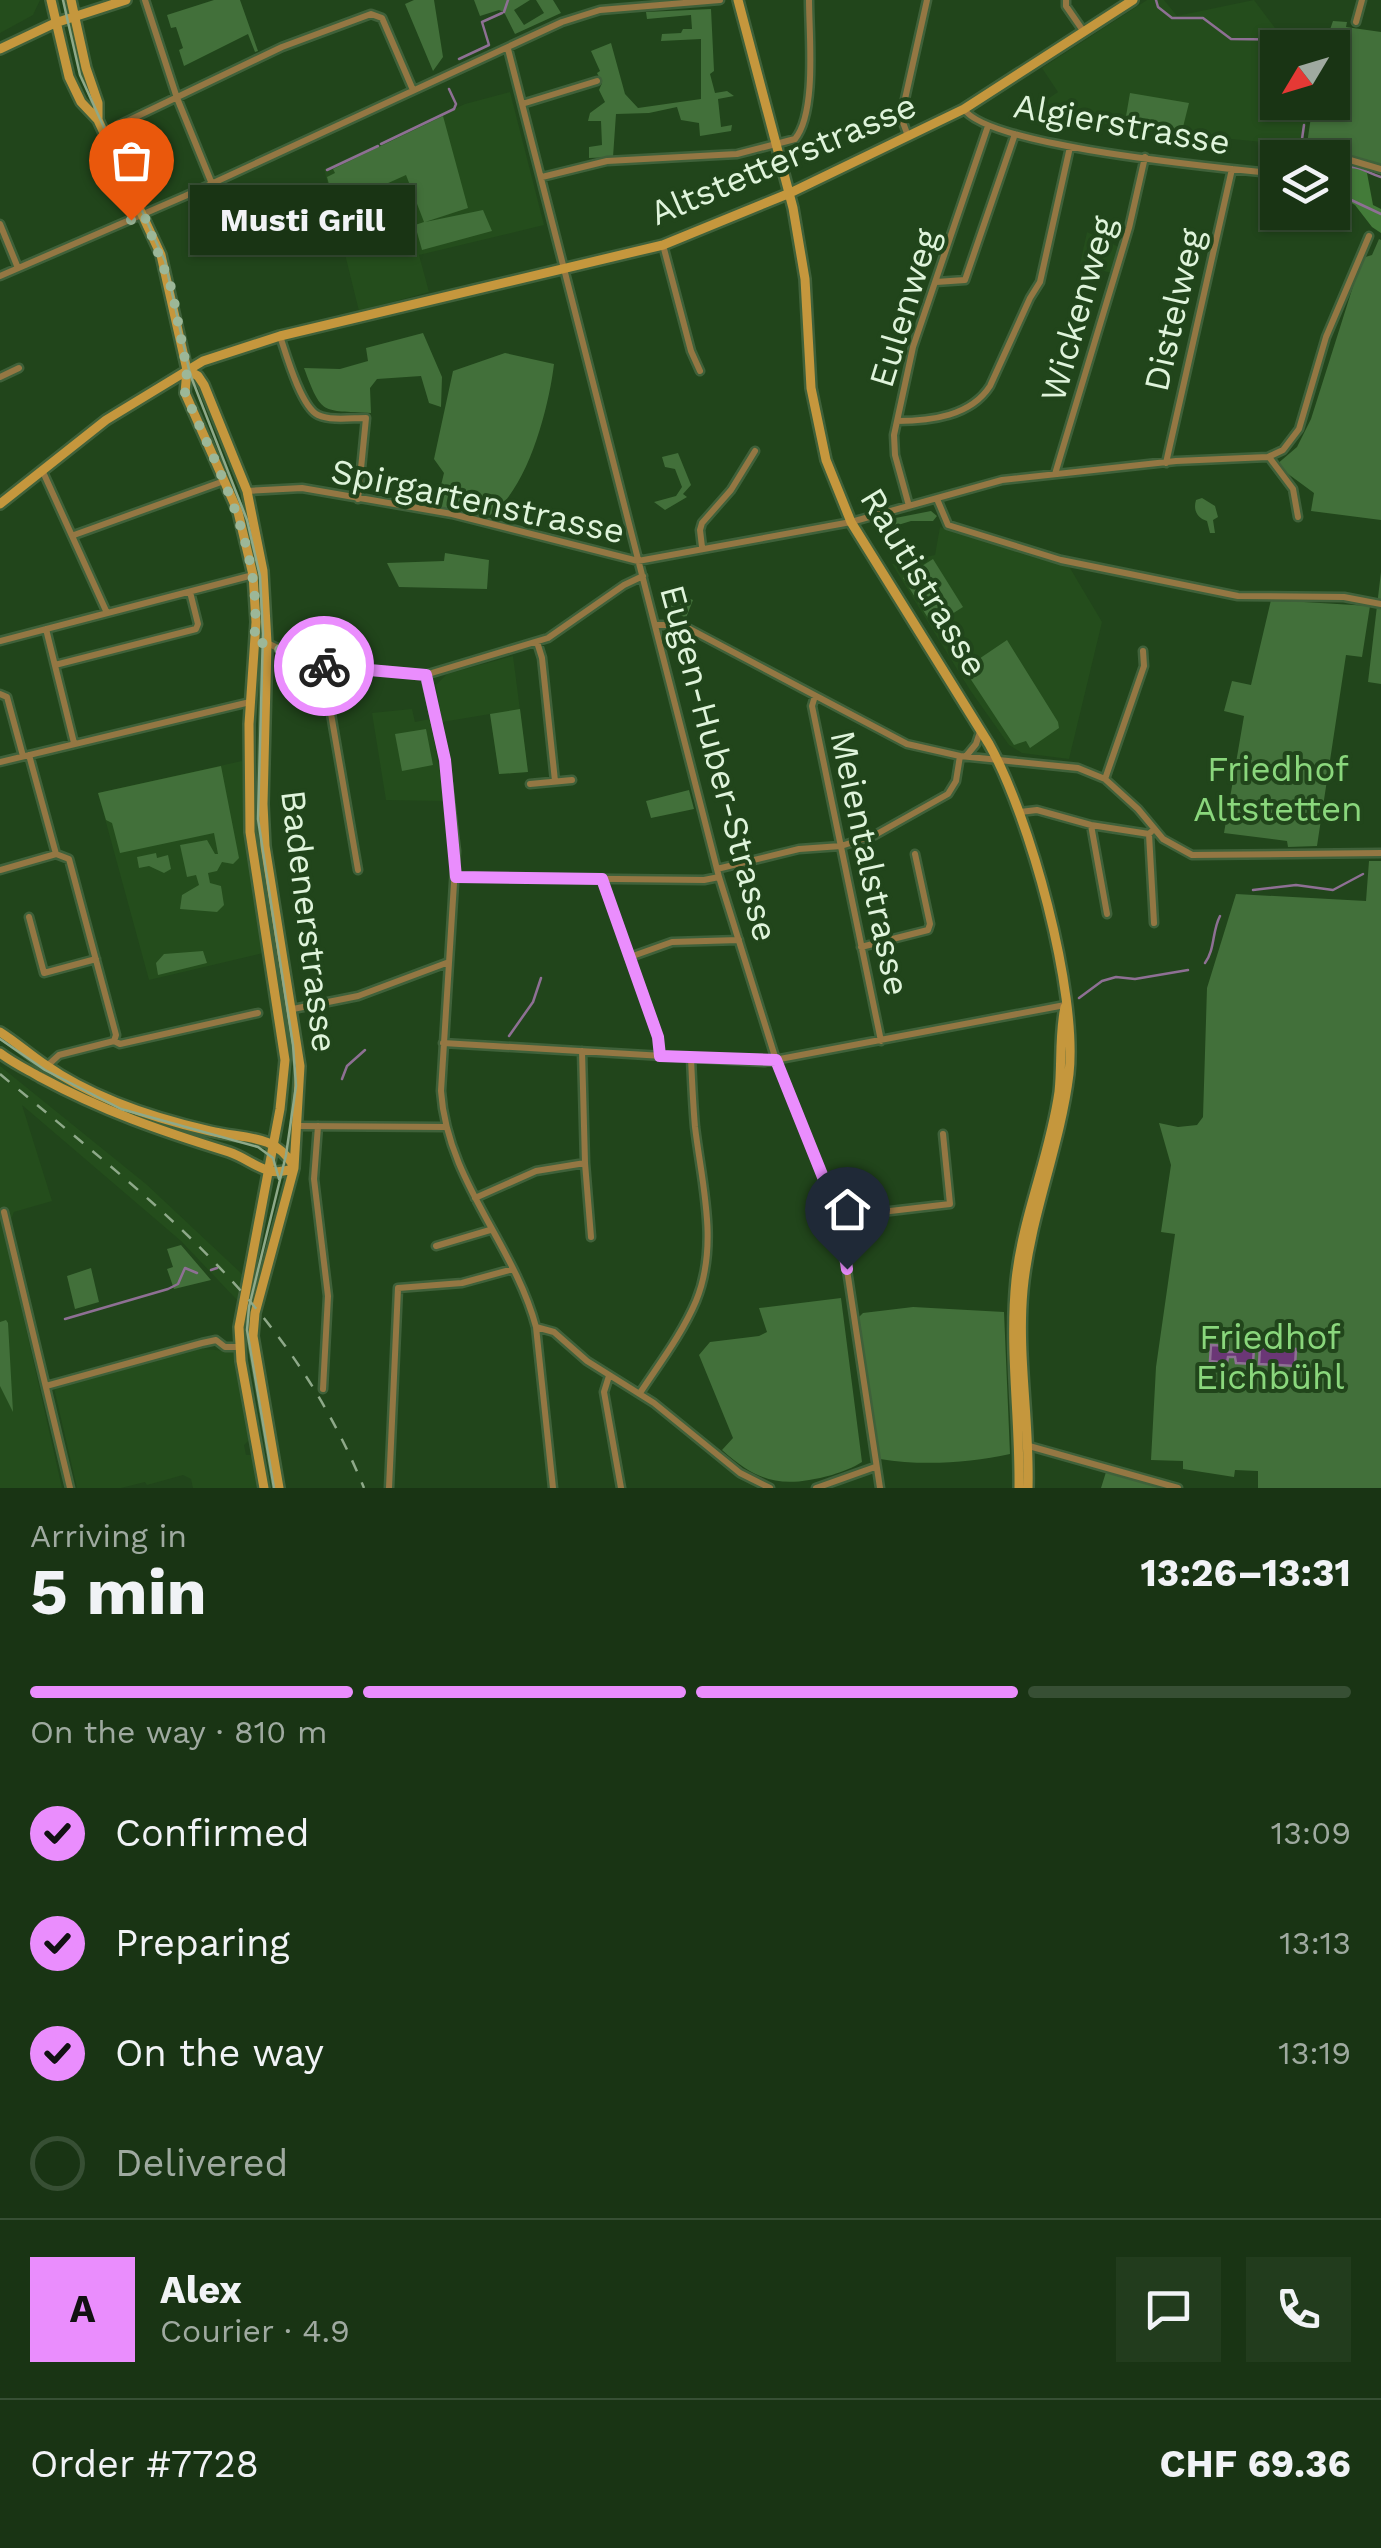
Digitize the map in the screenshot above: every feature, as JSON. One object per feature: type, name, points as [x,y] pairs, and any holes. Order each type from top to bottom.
[{"type":"street","name":"Badenerstrasse","points":[[51,0],[69,77],[81,102],[98,120],[144,215],[172,290],[187,370],[185,393],[244,529],[253,575],[250,832],[284,1046],[280,1110],[240,1311],[239,1348],[264,1488]]},
{"type":"street","name":"Badenerstrasse","points":[[71,0],[98,102],[98,120]]},
{"type":"street","points":[[0,49],[55,23],[126,0]]},
{"type":"street","points":[[145,0],[177,98],[212,184]]},
{"type":"street","points":[[0,276],[144,215],[562,22],[600,10],[720,0]]},
{"type":"street","name":"Rautistrasse","points":[[738,0],[790,193],[805,279],[816,425],[826,460],[852,522],[998,759],[1020,812],[1070,1018],[1064,1108],[1032,1231],[1022,1292],[1028,1488]]},
{"type":"street","points":[[542,177],[607,161],[714,158],[795,139],[808,93],[809,0]]},
{"type":"street","points":[[908,136],[902,117],[927,0]]},
{"type":"street","points":[[1066,0],[1084,32]]},
{"type":"street","name":"Altstetterstrasse","points":[[0,504],[106,420],[187,370],[222,354],[280,336],[663,244],[790,193],[964,109],[1133,0]]},
{"type":"street","points":[[1356,22],[1362,0]]},
{"type":"street","points":[[119,126],[282,48],[375,14],[382,18],[414,90]]},
{"type":"street","name":"Eugen-Huber-Strasse","points":[[508,49],[718,873],[776,1060],[839,1217],[880,1488]]},
{"type":"street","points":[[522,104],[596,81]]},
{"type":"street","name":"Algierstrasse","points":[[964,109],[971,118],[988,126],[1070,146],[1260,172]]},
{"type":"street","name":"Eulenweg","points":[[909,506],[895,455],[897,420],[913,346],[988,126]]},
{"type":"street","points":[[936,282],[965,280],[1016,134]]},
{"type":"street","points":[[897,420],[962,411],[973,406],[990,386],[1040,282],[1070,146]]},
{"type":"street","name":"Wickenweg","points":[[1055,474],[1129,228],[1145,158]]},
{"type":"street","points":[[1350,160],[1381,170]]},
{"type":"street","name":"Distelweg","points":[[1166,464],[1232,169]]},
{"type":"street","points":[[0,224],[18,268]]},
{"type":"street","points":[[638,561],[852,522],[990,482],[1268,457],[1283,450],[1299,429],[1326,336],[1369,236]]},
{"type":"street","points":[[663,244],[690,352],[700,371]]},
{"type":"street","points":[[280,336],[312,412],[326,417],[366,418],[358,500]]},
{"type":"street","points":[[0,376],[19,368]]},
{"type":"street","name":"Badenerstrasse","points":[[187,370],[204,385],[247,491],[263,571],[268,643],[262,804],[265,846],[300,1066],[294,1168],[252,1336],[280,1488]]},
{"type":"street","points":[[702,547],[702,522],[730,490],[755,451]]},
{"type":"street","points":[[1268,457],[1293,490],[1298,517]]},
{"type":"street","points":[[42,472],[107,613]]},
{"type":"street","points":[[74,535],[224,481]]},
{"type":"street","name":"Spirgartenstrasse","points":[[247,491],[291,487],[471,518],[638,561]]},
{"type":"street","points":[[937,499],[948,525],[1060,560],[1238,596],[1344,597],[1381,604]]},
{"type":"street","points":[[0,640],[253,575]]},
{"type":"street","points":[[254,641],[327,666],[426,675],[561,632],[643,576]]},
{"type":"street","points":[[55,664],[196,629],[190,592]]},
{"type":"street","points":[[656,626],[682,624],[907,744],[963,756],[1078,768],[1104,779],[1138,809],[1152,832],[1180,850],[1208,856],[1381,853]]},
{"type":"street","points":[[46,628],[74,743]]},
{"type":"street","points":[[538,642],[555,781]]},
{"type":"street","points":[[1104,779],[1144,666],[1143,651]]},
{"type":"street","points":[[327,666],[325,679],[358,870]]},
{"type":"street","points":[[426,675],[445,760],[456,877],[440,1091],[445,1127],[474,1198],[527,1296],[536,1327],[554,1488]]},
{"type":"street","points":[[0,694],[7,697],[56,854]]},
{"type":"street","name":"Meientalstrasse","points":[[815,696],[812,706],[881,1041]]},
{"type":"street","points":[[0,762],[250,702]]},
{"type":"street","points":[[456,877],[704,880],[788,851],[841,846],[875,835],[948,794],[963,756],[972,751],[980,730]]},
{"type":"street","points":[[530,784],[572,780]]},
{"type":"street","points":[[1020,812],[1037,810],[1091,825],[1152,832]]},
{"type":"street","points":[[1091,825],[1107,914]]},
{"type":"street","points":[[1152,832],[1154,922]]},
{"type":"street","points":[[0,870],[56,854],[69,859],[116,1035],[114,1041]]},
{"type":"street","points":[[861,947],[928,930],[915,854]]},
{"type":"street","points":[[602,879],[658,1037],[660,1056]]},
{"type":"street","points":[[29,917],[44,973],[96,959]]},
{"type":"street","points":[[630,957],[672,942],[740,940]]},
{"type":"street","points":[[292,1009],[358,996],[449,962]]},
{"type":"street","points":[[443,1042],[776,1060],[1065,1005]]},
{"type":"street","points":[[47,1066],[59,1055],[114,1041],[120,1044],[258,1013]]},
{"type":"street","points":[[0,1032],[47,1066],[108,1098],[211,1132],[273,1144],[284,1152],[294,1168],[280,1172],[256,1168],[234,1154],[109,1112],[17,1066],[0,1053]]},
{"type":"street","points":[[582,1051],[590,1238]]},
{"type":"street","points":[[640,1393],[688,1317],[706,1263],[707,1211],[695,1126],[691,1058]]},
{"type":"street","points":[[280,1110],[287,1122],[298,1126],[445,1127]]},
{"type":"street","points":[[318,1126],[314,1180],[328,1296],[323,1388]]},
{"type":"street","points":[[839,1217],[950,1204],[943,1134]]},
{"type":"street","points":[[474,1198],[536,1172],[585,1163]]},
{"type":"street","points":[[256,1168],[264,1188]]},
{"type":"street","points":[[4,1212],[70,1488]]},
{"type":"street","points":[[436,1246],[490,1230]]},
{"type":"street","points":[[389,1488],[398,1288],[462,1282],[514,1269]]},
{"type":"street","points":[[536,1327],[554,1332],[609,1376],[640,1393],[740,1473],[770,1488]]},
{"type":"street","points":[[46,1386],[202,1342],[216,1340],[225,1347],[239,1348]]},
{"type":"street","points":[[609,1376],[604,1392],[621,1488]]},
{"type":"street","points":[[1024,1446],[1178,1488]]},
{"type":"street","name":"Rautistrasse","points":[[1018,1488],[1024,1446]]},
{"type":"street","points":[[816,1488],[875,1466]]},
{"type":"shaded area","points":[[0,0],[40,0],[33,15],[0,33]]},
{"type":"shaded area","points":[[1147,0],[1164,0],[1177,16],[1254,0],[1276,30],[1260,30],[1260,120],[1307,120],[1303,140],[1260,142],[1141,130],[1030,111],[1058,92],[1042,68]]},
{"type":"shaded area","points":[[510,92],[544,225],[419,255],[429,292],[359,311],[324,169],[465,104]]},
{"type":"shaded area","points":[[1350,163],[1367,173],[1373,205],[1381,209],[1381,233],[1350,202]]},
{"type":"shaded area","points":[[1087,232],[1119,247],[1111,273],[1080,264]]},
{"type":"shaded area","points":[[940,527],[1067,563],[1102,622],[1069,759],[1022,753],[1009,745],[892,564],[935,555]]},
{"type":"shaded area","points":[[513,656],[528,772],[499,774],[490,714],[442,722],[436,685],[447,674]]},
{"type":"shaded area","points":[[412,709],[415,722],[430,719],[445,801],[386,800],[372,713]]},
{"type":"shaded area","points":[[242,761],[247,851],[263,953],[149,980],[98,793]]},
{"type":"shaded area","points":[[0,1066],[146,1184],[243,1275],[237,1300],[181,1241],[22,1105],[52,1201],[14,1212],[5,1235],[62,1488],[0,1488]]},
{"type":"shaded area","points":[[1211,1345],[1228,1346],[1228,1352],[1236,1352],[1237,1346],[1254,1347],[1253,1364],[1236,1363],[1235,1357],[1228,1357],[1227,1363],[1210,1361]]},
{"type":"shaded area","points":[[1260,1347],[1296,1349],[1295,1366],[1259,1364]]},
{"type":"shaded area","points":[[198,1349],[233,1351],[249,1440],[244,1445],[246,1455],[252,1455],[258,1488],[193,1488],[191,1479],[183,1475],[147,1485],[145,1482],[121,1488],[77,1488],[54,1388]]},
{"type":"green space","points":[[214,0],[240,0],[258,51],[255,52],[248,34],[184,66],[176,27],[171,28],[167,15]]},
{"type":"green space","points":[[434,0],[443,57],[433,71],[405,4]]},
{"type":"green space","points":[[474,0],[530,0],[514,10],[524,25],[544,13],[536,0],[553,0],[561,13],[515,34],[504,12],[480,16]]},
{"type":"green space","points":[[711,9],[714,71],[710,74],[715,93],[727,91],[734,96],[718,99],[721,127],[732,125],[731,131],[700,136],[699,123],[681,120],[677,107],[616,114],[613,157],[589,158],[589,147],[602,145],[601,121],[588,121],[590,113],[605,102],[599,90],[600,71],[591,51],[611,43],[625,94],[638,108],[701,99],[701,39],[661,41],[662,34],[692,29],[691,15],[647,19],[646,12]]},
{"type":"green space","points":[[1333,21],[1381,32],[1381,167],[1350,157],[1350,140],[1308,140],[1311,120],[1350,120],[1350,30],[1330,30]]},
{"type":"green space","points":[[1130,93],[1189,103],[1182,131],[1125,122]]},
{"type":"green space","points":[[443,116],[468,208],[425,222],[483,210],[492,231],[422,250],[415,225],[424,222],[406,175],[335,207],[327,177],[335,173],[333,169]]},
{"type":"green space","points":[[1379,239],[1381,520],[1311,511],[1314,493],[1276,465],[1297,447],[1311,419],[1362,258],[1372,255]]},
{"type":"green space","points":[[423,333],[442,377],[441,407],[429,403],[421,376],[377,379],[370,388],[371,413],[333,410],[320,403],[304,368],[340,369],[368,361],[366,348]]},
{"type":"green space","points":[[505,353],[554,364],[534,448],[514,489],[487,517],[436,506],[444,473],[434,459],[453,371]]},
{"type":"green space","points":[[678,453],[691,485],[683,494],[687,497],[665,510],[654,502],[676,496],[682,487],[675,469],[665,467],[662,457]]},
{"type":"green space","points":[[1202,498],[1215,506],[1215,533],[1210,533],[1207,521],[1196,510],[1196,500]]},
{"type":"green space","points":[[931,511],[937,516],[933,521],[911,521],[885,529],[879,526],[880,521]]},
{"type":"green space","points":[[445,553],[489,560],[487,589],[399,587],[387,563],[444,561]]},
{"type":"green space","points":[[933,559],[963,607],[933,626],[903,578]]},
{"type":"green space","points":[[1381,572],[1381,684],[1368,682]]},
{"type":"green space","points":[[664,589],[693,600],[686,618],[660,598]]},
{"type":"green space","name":"Friedhof Altstetten","points":[[1271,600],[1370,606],[1362,657],[1346,655],[1317,846],[1288,847],[1287,841],[1224,833],[1244,716],[1224,711],[1232,681],[1251,685]]},
{"type":"green space","points":[[1007,640],[1058,722],[1059,728],[1030,748],[1026,741],[1014,745],[964,669]]},
{"type":"green space","points":[[520,709],[528,772],[499,774],[490,714]]},
{"type":"green space","points":[[426,729],[433,765],[402,771],[395,734]]},
{"type":"green space","points":[[221,766],[239,858],[233,864],[222,862],[217,871],[208,873],[210,883],[221,886],[224,905],[217,912],[180,909],[182,895],[199,885],[196,875],[187,877],[180,845],[207,840],[218,854],[214,833],[120,853],[98,793]]},
{"type":"green space","points":[[689,790],[694,809],[651,818],[646,801]]},
{"type":"green space","points":[[156,853],[157,858],[168,855],[171,869],[164,873],[149,866],[139,868],[137,857]]},
{"type":"green space","name":"Friedhof Eichbühl","points":[[1369,861],[1381,861],[1381,1488],[1258,1488],[1258,1471],[1235,1470],[1234,1477],[1183,1469],[1183,1461],[1151,1460],[1156,1367],[1175,1234],[1161,1232],[1171,1165],[1159,1123],[1197,1125],[1203,1117],[1207,988],[1236,894],[1366,901]]},
{"type":"green space","points":[[203,951],[207,963],[158,975],[156,963],[164,954]]},
{"type":"green space","points":[[181,1245],[211,1280],[174,1289],[167,1269],[173,1267],[167,1249]]},
{"type":"green space","points":[[91,1268],[99,1302],[75,1309],[67,1276]]},
{"type":"green space","points":[[841,1298],[862,1462],[832,1475],[786,1482],[748,1470],[722,1450],[733,1438],[699,1355],[710,1342],[767,1332],[759,1308]]},
{"type":"green space","points":[[913,1307],[1004,1312],[1010,1454],[945,1462],[880,1459],[859,1317],[863,1313]]},
{"type":"green space","points":[[6,1320],[13,1412],[0,1386],[0,1322]]},
{"type":"green space","points":[[1106,1472],[1169,1488],[1101,1488]]},
{"type":"waterway","points":[[504,12],[508,0]]},
{"type":"waterway","points":[[1156,0],[1158,7],[1172,18],[1203,18],[1231,39],[1260,39]]},
{"type":"waterway","points":[[459,59],[489,45],[482,22],[502,13]]},
{"type":"waterway","points":[[381,144],[454,109],[456,104],[449,89]]},
{"type":"waterway","points":[[1302,139],[1304,125]]},
{"type":"waterway","points":[[327,170],[378,146]]},
{"type":"waterway","points":[[1350,167],[1381,177]]},
{"type":"waterway","points":[[1350,199],[1381,214]]},
{"type":"waterway","points":[[1253,890],[1296,885],[1333,890],[1363,874]]},
{"type":"waterway","points":[[1205,963],[1220,916]]},
{"type":"waterway","points":[[1079,998],[1102,981],[1116,977],[1135,979],[1188,970]]},
{"type":"waterway","points":[[509,1036],[533,1002],[541,978]]},
{"type":"waterway","points":[[342,1079],[347,1066],[365,1050]]},
{"type":"waterway","points":[[65,1319],[168,1289],[178,1284],[185,1268],[197,1273]]},
{"type":"waterway","points":[[211,1270],[217,1268]]},
{"type":"tram line","points":[[63,0],[80,75],[165,261],[190,374],[247,520],[260,576],[263,633],[258,819],[296,1086],[286,1155],[249,1307],[247,1330],[274,1488]]},
{"type":"tram line","points":[[0,1039],[45,1070],[121,1109],[258,1147],[273,1158],[279,1179]]},
{"type":"railway","points":[[0,1074],[161,1211],[255,1307],[296,1361],[332,1421],[364,1488]]},
{"type":"way so far","points":[[131,220],[144,215],[161,255],[172,290],[187,370],[185,393],[244,529],[256,602],[254,641],[324,666]]},
{"type":"place","name":"Musti Grill","points":[[131,220]]},
{"type":"route","points":[[324,666],[426,675],[451,798],[456,877],[602,879],[658,1037],[660,1056],[776,1060],[839,1217],[847,1269]]}]
